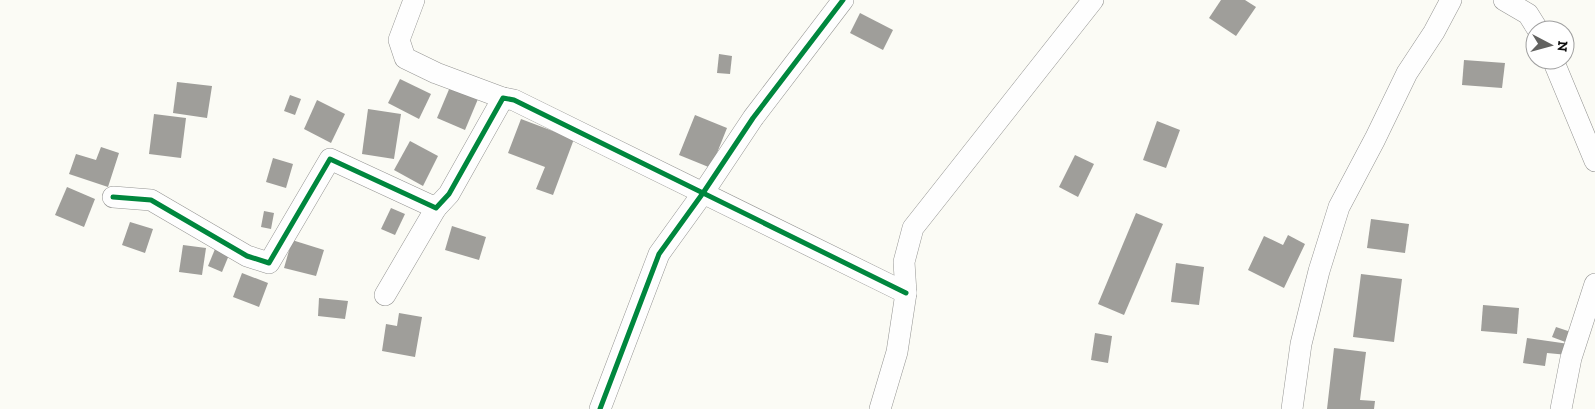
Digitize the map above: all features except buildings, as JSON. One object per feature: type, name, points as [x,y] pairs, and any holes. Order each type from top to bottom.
[{"type":"street","points":[[414,0],[399,40],[405,58],[436,73],[503,98],[514,100],[906,293]]},
{"type":"street","points":[[600,409],[659,254],[703,193],[753,118],[843,0]]},
{"type":"street","points":[[880,409],[896,352],[906,293],[904,262],[913,228],[1093,0]]},
{"type":"street","points":[[1292,409],[1301,344],[1319,271],[1339,207],[1407,73],[1434,32],[1451,0]]},
{"type":"street","points":[[1504,0],[1528,14],[1532,20]]},
{"type":"street","points":[[1557,70],[1595,161]]},
{"type":"street","points":[[384,295],[436,208],[449,194],[503,98]]},
{"type":"street","points":[[113,197],[151,200],[247,256],[269,263],[330,159],[436,208]]},
{"type":"street","points":[[1561,409],[1571,358],[1595,284]]},
{"type":"cycle path","points":[[600,409],[659,254],[703,193],[753,118],[843,0]]},
{"type":"cycle path","points":[[113,197],[151,200],[247,256],[269,263],[330,159],[436,208],[449,194],[503,98],[514,100],[906,293]]}]
